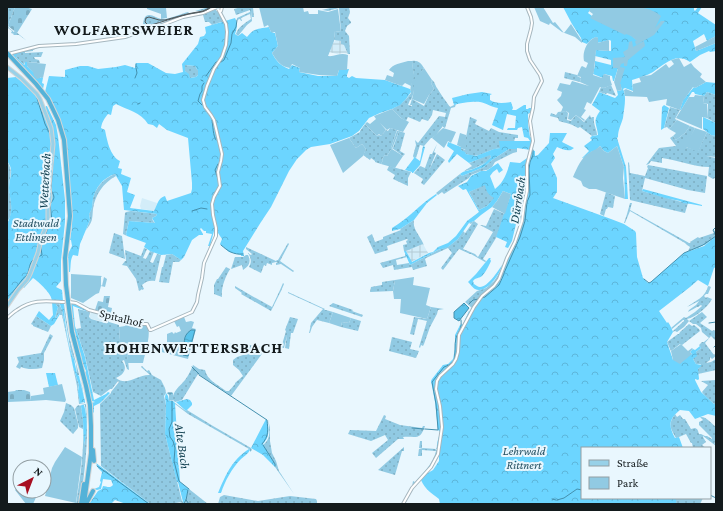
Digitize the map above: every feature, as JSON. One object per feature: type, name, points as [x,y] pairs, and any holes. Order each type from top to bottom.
[{"type":"highway","points":[[7,55],[29,76],[48,99],[62,130],[70,216],[65,258],[66,285],[72,332],[88,396],[94,461]]},
{"type":"highway","points":[[7,55],[42,95],[57,122],[60,135],[67,207],[67,223],[62,269],[63,285],[70,337],[85,393],[89,422],[83,504]]},
{"type":"highway","points":[[83,504],[92,440]]},
{"type":"highway","points":[[83,504],[93,491]]},
{"type":"main road","points":[[7,67],[18,74],[41,101],[52,130],[53,144],[49,184],[49,219],[29,277],[7,306]]},
{"type":"street","points":[[217,7],[222,15]]},
{"type":"street","points":[[217,7],[222,15]]},
{"type":"street","points":[[7,55],[39,46],[75,44],[126,37],[183,17],[204,13],[217,7]]},
{"type":"street","points":[[403,504],[411,490],[431,467],[438,454],[442,427],[436,387],[437,381],[440,376],[453,364],[456,358],[459,336],[473,309],[482,296],[494,286],[499,279],[515,242],[522,220],[527,189],[527,165],[533,140],[530,121],[534,95],[542,81],[529,59],[527,43],[532,23],[527,7]]},
{"type":"street","name":"Spitalhof","points":[[70,302],[76,303],[89,310],[140,324],[147,324],[150,330],[194,310],[197,302],[204,264],[216,234],[212,204],[220,186],[218,172],[222,161],[222,150],[214,120],[205,107],[203,100],[214,69],[225,49],[227,35],[226,24],[222,15]]},
{"type":"street","points":[[7,318],[16,310],[31,303],[45,300],[64,302]]},
{"type":"shaded area","points":[[336,40],[341,41],[341,44],[344,45],[348,54],[329,52]]},
{"type":"shaded area","points":[[142,198],[157,203],[155,211],[141,209],[140,206]]},
{"type":"shaded area","points":[[423,244],[428,253],[411,262],[406,251]]},
{"type":"shaded area","points":[[91,312],[108,316],[106,323],[89,318]]},
{"type":"green space","points":[[7,7],[15,7],[8,26],[9,28],[13,31],[13,32],[15,31],[27,41],[19,35],[13,35],[14,34],[11,33],[12,31],[8,28],[7,30]]},
{"type":"green space","points":[[15,7],[32,9],[17,33],[8,26]]},
{"type":"green space","points":[[147,7],[166,8],[167,18],[161,19],[161,14],[147,9]]},
{"type":"green space","points":[[214,7],[207,11],[206,10],[195,11]]},
{"type":"green space","points":[[241,7],[253,7],[254,17],[252,17],[251,11],[252,21],[238,36],[236,34],[238,29],[251,19],[250,14],[241,18],[242,21],[240,19],[237,20],[237,18],[250,12],[250,10],[236,15],[234,9]]},
{"type":"green space","points":[[259,7],[303,7],[304,12],[308,11],[309,14],[318,14],[318,10],[328,12],[338,9],[341,32],[335,31],[334,41],[328,56],[342,54],[348,55],[347,70],[339,70],[337,76],[319,75],[299,72],[300,68],[292,64],[290,68],[281,65],[272,53],[278,46],[275,32],[271,32],[268,25],[264,27]]},
{"type":"green space","points":[[330,7],[349,7],[350,12],[348,18],[351,23],[347,26],[345,31],[349,36],[350,54],[348,54],[344,45],[341,44],[341,41],[334,40],[335,31],[341,32],[339,8],[328,11],[322,10]]},
{"type":"green space","points":[[534,7],[543,7],[553,23],[555,22],[564,33],[550,23],[549,25],[540,21]]},
{"type":"green space","points":[[563,7],[592,7],[588,13],[592,16],[629,34],[637,40],[638,39],[615,7],[694,7],[695,11],[698,7],[702,7],[698,13],[716,25],[716,36],[707,41],[704,34],[693,41],[696,51],[716,43],[716,51],[709,51],[690,62],[679,58],[670,61],[653,72],[632,80],[633,91],[625,88],[623,89],[625,95],[623,118],[617,138],[626,167],[628,199],[625,199],[624,167],[617,146],[608,153],[600,146],[582,158],[589,151],[584,146],[592,140],[590,138],[592,136],[598,135],[596,118],[600,111],[592,105],[599,92],[615,98],[618,95],[617,91],[622,90],[618,68],[614,81],[612,76],[604,74],[603,78],[593,74],[595,61],[611,65],[611,60],[595,56],[596,50],[611,51],[611,41],[597,43],[598,38],[595,38],[587,44],[582,42]]},
{"type":"green space","points":[[591,7],[641,7],[661,16],[655,28],[661,21],[665,21],[654,35],[636,45],[635,41],[637,40],[631,36],[625,35],[590,18],[593,14],[589,11]]},
{"type":"green space","points":[[216,9],[224,21],[212,25],[209,22],[205,22],[203,15],[192,16],[205,14]]},
{"type":"green space","points":[[188,12],[189,13],[151,26],[184,15],[204,12],[180,17],[154,27],[143,28],[144,19],[148,15],[164,19]]},
{"type":"green space","points":[[235,18],[237,26],[235,34],[238,36],[242,33],[247,37],[254,30],[269,27],[271,32],[275,33],[278,46],[272,53],[279,63],[286,68],[289,69],[292,65],[300,68],[299,72],[318,76],[337,76],[339,70],[349,69],[347,77],[349,78],[352,76],[356,78],[385,80],[410,89],[411,92],[400,105],[369,118],[359,131],[352,136],[330,144],[311,147],[306,150],[297,159],[289,171],[271,207],[243,251],[244,256],[229,252],[220,244],[222,239],[217,231],[214,231],[210,246],[208,246],[212,234],[206,233],[206,231],[201,228],[200,229],[203,235],[199,235],[192,240],[181,260],[172,254],[161,255],[150,251],[144,247],[146,243],[127,236],[126,234],[129,221],[155,223],[152,218],[157,214],[124,210],[122,186],[115,174],[104,180],[96,191],[89,214],[90,220],[80,244],[78,256],[73,255],[69,272],[68,254],[72,246],[70,240],[72,229],[72,206],[66,146],[57,114],[45,92],[49,76],[65,77],[65,70],[80,66],[88,66],[98,69],[125,65],[135,68],[136,63],[148,63],[166,73],[175,74],[183,72],[182,64],[198,44],[200,37],[204,36],[206,33],[205,27]],"holes":[[[185,65],[195,66],[198,71],[198,75],[190,78],[189,74],[185,71]],[[116,104],[138,114],[148,124],[157,128],[159,124],[167,130],[188,138],[192,183],[191,193],[167,201],[165,196],[158,202],[154,211],[130,208],[135,195],[127,192],[131,178],[121,174],[122,169],[118,168],[120,161],[111,152],[105,130],[101,128],[104,119],[108,114],[111,115],[113,106]]]},
{"type":"green space","points":[[571,24],[582,43],[575,37],[564,33]]},
{"type":"green space","points":[[716,36],[716,43],[696,51],[695,47]]},
{"type":"green space","points":[[596,37],[598,38],[598,43],[609,41],[609,51],[596,50],[593,75],[602,78],[604,74],[610,76],[612,85],[604,88],[600,87],[591,104],[587,102],[584,109],[586,110],[581,117],[585,120],[584,121],[576,115],[571,120],[568,119],[569,113],[566,111],[561,112],[563,107],[557,100],[561,96],[562,92],[557,90],[560,83],[570,85],[572,81],[589,86],[580,82],[581,77],[577,76],[581,67],[586,68],[588,63],[584,61],[586,47],[590,41]]},
{"type":"green space","points":[[632,41],[633,47],[644,41],[645,46],[628,60],[627,66],[624,66],[624,63],[621,64],[620,67],[625,68],[620,84],[622,90],[617,91],[614,82],[618,68],[613,68],[613,58],[625,57],[623,52],[628,49],[629,42]]},
{"type":"green space","points":[[36,47],[37,48],[33,51],[25,53],[43,52],[41,57],[34,57],[35,59],[39,60],[40,63],[25,62],[24,65],[16,57],[16,54]]},
{"type":"green space","points":[[24,52],[16,55],[16,57],[24,65],[25,62],[27,62],[27,66],[40,78],[43,78],[43,89],[11,54]]},
{"type":"green space","points":[[679,58],[684,67],[691,63],[702,74],[700,77],[706,82],[695,88],[693,87],[683,101],[680,110],[666,105],[667,99],[649,102],[647,97],[625,96],[624,90],[626,89],[633,92],[633,84],[641,82],[639,77],[651,75],[666,64],[669,68],[674,64],[671,60]]},
{"type":"green space","points":[[412,61],[419,62],[424,68],[416,81],[411,100],[408,105],[412,106],[410,105],[412,99],[424,106],[429,95],[434,89],[431,83],[432,80],[450,107],[456,104],[455,107],[451,108],[445,128],[443,126],[424,146],[420,145],[416,158],[413,156],[416,145],[415,140],[418,143],[439,116],[445,117],[446,113],[433,110],[428,121],[422,119],[420,122],[408,117],[406,121],[392,109],[403,102],[411,93],[410,88],[413,73]]},
{"type":"green space","points":[[412,61],[414,77],[411,86],[405,83],[402,86],[385,80],[387,75],[393,77],[394,73],[389,70],[393,66]]},
{"type":"green space","points":[[27,62],[46,64],[43,78],[41,77],[37,79],[34,76],[33,72],[27,66]]},
{"type":"green space","points":[[184,65],[195,66],[198,71],[198,75],[190,78],[185,71]]},
{"type":"green space","points":[[424,68],[432,80],[431,83],[434,89],[424,104],[412,99],[415,80]]},
{"type":"green space","points":[[565,72],[577,75],[581,78],[580,82],[564,78]]},
{"type":"green space","name":"Stadtwald Ettlingen","points":[[16,77],[37,97],[44,113],[47,112],[45,108],[47,106],[56,125],[65,200],[65,222],[61,261],[61,281],[56,287],[62,290],[63,301],[52,301],[48,292],[33,278],[24,288],[22,286],[7,301],[7,222],[10,217],[11,209],[9,188],[11,168],[7,161],[7,78]]},
{"type":"green space","points":[[706,82],[716,83],[716,95],[707,92],[704,96],[692,92],[680,110],[683,100],[694,87],[695,88]]},
{"type":"green space","points":[[611,85],[616,96],[599,92],[601,87],[604,88]]},
{"type":"green space","points":[[482,92],[492,94],[490,95],[490,100],[495,102],[511,102],[513,108],[512,110],[516,110],[524,105],[526,105],[526,109],[531,108],[531,112],[528,114],[528,124],[530,137],[533,138],[531,150],[517,148],[509,149],[484,167],[462,176],[460,174],[481,165],[491,157],[490,155],[469,163],[457,154],[449,163],[448,161],[454,151],[447,146],[448,142],[461,147],[461,150],[466,154],[476,156],[500,148],[499,141],[530,141],[528,138],[524,137],[522,127],[518,128],[517,130],[507,130],[508,128],[515,128],[516,116],[507,114],[503,130],[492,125],[498,108],[478,102],[454,105],[452,98]]},
{"type":"green space","points":[[707,92],[716,95],[716,123],[707,118],[708,104],[703,103],[704,96]]},
{"type":"green space","points":[[695,95],[704,96],[703,103],[707,104],[707,118],[702,117],[702,129],[676,118],[689,97],[694,97]]},
{"type":"green space","points":[[664,105],[669,108],[664,128],[661,130],[662,107]]},
{"type":"green space","points":[[670,107],[680,110],[675,119],[677,120],[669,129],[667,127],[664,128]]},
{"type":"green space","points":[[392,109],[401,118],[409,122],[403,132],[390,128],[387,130],[380,123],[386,130],[381,136],[379,134],[377,136],[365,124],[367,122],[370,124],[376,119],[374,116]]},
{"type":"green space","points":[[566,111],[568,113],[567,120],[571,121],[576,115],[584,122],[590,115],[591,118],[594,117],[597,135],[592,136],[580,127],[578,128],[559,121],[558,118],[550,116],[551,113],[556,115],[558,112]]},
{"type":"green space","points":[[470,117],[477,120],[475,124],[489,131],[491,128],[499,132],[518,135],[518,138],[515,138],[514,142],[500,142],[500,148],[480,155],[476,156],[466,154],[461,150],[461,148],[466,149],[466,137]]},
{"type":"green space","points":[[703,117],[716,123],[716,136],[711,135],[703,129]]},
{"type":"green space","points":[[677,120],[690,126],[685,133],[676,140],[673,136],[676,133],[669,129]]},
{"type":"green space","points":[[365,124],[377,136],[381,136],[390,128],[397,130],[392,148],[387,156],[385,155],[382,159],[381,164],[375,162],[371,158],[370,160],[363,155],[366,149],[362,144],[356,148],[349,138],[360,132]]},
{"type":"green space","points":[[690,126],[695,128],[686,147],[698,151],[707,132],[716,136],[716,157],[706,156],[716,158],[716,179],[708,176],[709,167],[674,160],[662,158],[662,163],[651,161],[646,165],[659,148],[676,146],[670,138],[673,136],[676,140],[685,133]]},
{"type":"green space","points":[[443,128],[456,132],[451,143],[448,141],[444,148],[432,138]]},
{"type":"green space","points":[[695,128],[707,132],[698,152],[686,147],[680,147],[678,145],[688,136],[690,137]]},
{"type":"green space","points":[[397,131],[399,131],[392,149],[403,156],[395,168],[381,164],[382,159],[385,155],[387,156],[392,148]]},
{"type":"green space","points":[[399,131],[405,133],[400,151],[405,154],[403,156],[392,148]]},
{"type":"green space","points":[[460,133],[466,135],[466,150],[457,145]]},
{"type":"green space","name":"Lehrwald Rittnert","points":[[550,133],[567,133],[562,142],[574,148],[571,150],[564,150],[557,147],[553,154],[555,158],[551,164],[557,178],[557,192],[553,198],[624,224],[635,231],[637,257],[643,278],[648,283],[684,253],[704,246],[716,236],[716,267],[714,268],[708,286],[698,280],[659,311],[667,323],[669,323],[673,331],[667,342],[673,360],[692,354],[690,352],[693,349],[695,350],[700,346],[701,348],[696,352],[697,356],[693,359],[696,364],[702,365],[698,369],[699,379],[695,380],[701,392],[714,404],[716,404],[716,416],[708,414],[695,419],[689,411],[680,410],[676,413],[671,422],[671,429],[675,438],[679,437],[683,447],[581,447],[581,499],[676,499],[676,504],[440,504],[439,499],[426,488],[421,480],[426,474],[433,470],[439,461],[442,432],[439,447],[437,449],[440,432],[438,430],[431,381],[443,365],[448,364],[453,359],[455,335],[460,325],[463,324],[469,311],[472,313],[482,297],[494,287],[500,279],[521,225],[516,224],[512,241],[508,248],[505,247],[507,242],[496,237],[511,194],[503,191],[492,207],[474,221],[469,223],[458,239],[448,247],[438,250],[410,265],[404,251],[406,251],[412,262],[433,252],[438,247],[448,243],[456,236],[467,221],[479,212],[466,189],[463,190],[458,186],[467,182],[471,176],[481,171],[486,171],[498,163],[503,170],[499,173],[497,169],[490,176],[495,189],[505,177],[510,162],[520,163],[530,156],[531,150],[535,151],[535,156],[538,155],[549,143]],"holes":[[[485,185],[488,193],[494,198],[487,206],[479,210],[469,192]]]},
{"type":"green space","points":[[349,138],[356,148],[362,144],[366,149],[363,156],[343,173],[330,145]]},
{"type":"green space","points":[[437,144],[434,152],[436,153],[429,170],[437,154],[445,160],[424,185],[421,183],[423,179],[414,173],[420,166],[425,168],[430,154],[432,154]]},
{"type":"green space","points":[[423,146],[425,147],[420,165],[413,173],[405,170],[414,158],[413,156],[420,161]]},
{"type":"green space","points":[[600,146],[608,153],[617,146],[624,167],[623,178],[625,199],[596,189],[589,189],[583,186],[581,181],[573,177],[584,158]]},
{"type":"green space","points":[[509,149],[517,149],[517,152],[495,162],[492,167],[487,170],[471,175],[469,178],[444,194],[442,192],[438,195],[436,193],[460,174],[462,176],[484,167]]},
{"type":"green space","points":[[490,154],[491,157],[487,162],[473,169],[464,171],[472,166],[469,163]]},
{"type":"green space","points":[[7,161],[11,171],[9,188],[11,214],[7,222]]},
{"type":"green space","points":[[629,162],[630,173],[645,176],[648,165],[707,176],[705,193],[688,190],[645,178],[642,191],[688,203],[685,213],[630,200]]},
{"type":"green space","points":[[389,166],[411,172],[408,178],[408,186],[393,179],[395,175],[387,170]]},
{"type":"green space","points":[[115,174],[116,176],[107,182],[100,190],[94,204],[92,220],[86,230],[90,220],[89,214],[96,190],[104,180]]},
{"type":"green space","points":[[485,184],[495,198],[487,206],[479,210],[469,192]]},
{"type":"green space","points":[[643,189],[702,206],[665,198],[642,191]]},
{"type":"green space","points":[[503,191],[511,194],[505,214],[492,207]]},
{"type":"green space","points":[[606,192],[615,196],[613,208],[608,207],[604,216],[600,214]]},
{"type":"green space","points":[[436,194],[437,195],[427,203],[414,220],[400,229],[392,231],[392,228]]},
{"type":"green space","points":[[630,203],[632,203],[630,210],[689,243],[698,237],[699,238],[714,233],[716,230],[716,236],[705,245],[688,251],[690,247],[685,243],[630,211],[624,223]]},
{"type":"green space","points":[[494,209],[505,214],[496,238],[483,259],[486,261],[485,262],[459,249],[443,270],[441,268],[452,253],[448,248],[426,258],[427,266],[413,270],[412,267],[394,270],[393,265],[383,268],[380,263],[405,256],[405,253],[407,257],[396,260],[397,265],[409,263],[410,265],[438,250],[449,246],[458,239],[463,231],[465,233],[461,239],[473,222],[471,224],[469,223],[474,221],[478,224],[463,249],[475,254],[478,257],[493,232],[480,225],[486,226]]},
{"type":"green space","points":[[131,211],[157,214],[152,218],[155,223],[129,221],[126,234],[127,236],[123,234],[125,213]]},
{"type":"green space","points":[[414,220],[414,227],[423,243],[424,246],[423,244],[404,251],[403,245],[407,244],[407,239],[387,246],[388,250],[375,254],[367,237],[372,234],[375,242],[401,230],[400,229]]},
{"type":"green space","points":[[114,233],[122,236],[125,259],[109,253]]},
{"type":"green space","points":[[288,243],[289,244],[280,261],[294,271],[293,272],[281,264],[276,265],[276,263],[278,263],[276,262],[272,263],[272,265],[267,263],[266,266],[264,265],[261,273],[249,267],[251,260],[248,253],[251,255],[252,254],[246,249],[246,247],[276,261]]},
{"type":"green space","points":[[144,248],[147,249],[143,258],[146,259],[150,251],[154,252],[150,262],[153,263],[157,254],[161,255],[155,281],[145,283],[142,285],[144,289],[139,291],[136,279],[127,266],[122,265],[126,261],[125,250],[141,256]]},
{"type":"green space","points":[[510,249],[502,272],[495,285],[481,296],[472,308],[465,302],[477,291],[486,288],[494,281],[502,269]]},
{"type":"green space","points":[[172,254],[181,260],[179,262],[173,262],[169,283],[159,282],[166,255]]},
{"type":"green space","points":[[248,255],[249,259],[247,267],[243,270],[242,265],[231,269],[235,257],[243,257]]},
{"type":"green space","points":[[489,258],[491,258],[491,261],[486,271],[482,276],[473,281],[474,284],[479,287],[483,286],[492,278],[502,265],[501,269],[496,278],[488,286],[484,289],[475,289],[468,282]]},
{"type":"green space","points":[[226,267],[230,269],[226,276],[222,290],[222,297],[214,294],[214,285]]},
{"type":"green space","points":[[71,274],[102,276],[102,286],[104,277],[107,279],[105,287],[101,286],[99,293],[83,303],[71,298]]},
{"type":"green space","points":[[414,277],[413,285],[430,288],[426,305],[431,307],[427,319],[400,313],[401,299],[394,299],[393,291],[395,280]]},
{"type":"green space","points":[[395,280],[393,291],[370,292],[371,287],[382,285],[382,282]]},
{"type":"green space","points":[[283,283],[284,284],[281,291],[271,311],[241,294],[242,293],[235,288],[235,286],[272,307]]},
{"type":"green space","points":[[708,286],[711,287],[708,294],[704,296],[712,299],[698,314],[687,319],[689,321],[677,332],[673,332],[684,320],[672,329],[671,328],[684,317],[686,318],[702,306],[701,305],[688,312],[699,301],[687,307],[703,296]]},
{"type":"green space","points":[[288,292],[325,309],[325,310],[333,312],[329,323],[317,320],[309,333],[311,323],[323,309]]},
{"type":"green space","points":[[104,296],[110,296],[108,307],[112,308],[111,314],[95,310],[98,301],[103,302]]},
{"type":"green space","points":[[52,302],[56,303],[58,307],[55,318],[59,313],[60,314],[51,326],[36,316],[39,311],[49,320],[53,315]]},
{"type":"green space","points":[[55,302],[61,302],[59,303],[62,310],[73,367],[79,385],[78,389],[80,403],[84,403],[84,397],[85,403],[79,404],[77,386],[62,315],[59,313],[55,318],[58,307]]},
{"type":"green space","points":[[59,302],[64,303],[64,315],[68,341],[77,374],[79,376],[85,402],[80,403],[78,391],[79,385],[73,367],[62,310]]},
{"type":"green space","points":[[69,303],[76,304],[86,310],[73,306],[75,326],[85,357],[94,400],[108,392],[110,393],[100,403],[94,406],[94,413],[91,403],[95,402],[91,399],[85,373],[86,371],[75,339],[75,331]]},
{"type":"green space","points":[[333,303],[363,315],[362,317],[329,306]]},
{"type":"green space","points":[[64,304],[69,336],[80,378],[79,375],[77,375],[76,364],[71,352]]},
{"type":"green space","points":[[431,307],[444,309],[438,310],[424,344],[423,346],[421,345],[420,348],[419,347],[427,321],[418,319],[414,335],[410,334],[414,317],[427,319]]},
{"type":"green space","points":[[78,309],[90,312],[89,317],[91,319],[105,323],[107,317],[109,317],[109,322],[119,325],[120,341],[126,341],[129,370],[127,369],[124,360],[122,361],[125,369],[121,375],[116,378],[128,381],[150,375],[141,367],[142,366],[147,371],[149,370],[152,375],[161,380],[166,393],[164,396],[166,405],[165,434],[182,501],[184,503],[189,489],[208,504],[183,504],[182,502],[169,504],[149,503],[101,466],[100,404],[119,382],[118,381],[112,389],[101,396],[93,392],[85,356],[76,329],[81,328]]},
{"type":"green space","points":[[333,312],[351,318],[349,323],[342,322],[341,327],[329,323]]},
{"type":"green space","points":[[702,312],[707,317],[700,323],[716,332],[716,341],[711,336],[705,343],[714,355],[716,353],[716,356],[712,359],[710,357],[710,360],[706,363],[716,359],[716,370],[698,374],[698,369],[701,364],[696,364],[693,359],[696,352],[701,348],[699,345],[709,338],[702,332],[701,328],[689,321]]},
{"type":"green space","points":[[36,316],[51,326],[48,332],[31,324]]},
{"type":"green space","points":[[184,317],[186,322],[194,322],[192,328],[196,329],[188,359],[154,350],[155,343],[167,344],[167,334],[172,332],[174,334],[175,332],[181,331],[179,326],[177,327],[174,321]]},
{"type":"green space","points":[[290,317],[298,319],[293,333],[291,333],[289,349],[285,348],[287,335],[284,348],[281,348],[285,330]]},
{"type":"green space","points":[[351,318],[361,321],[358,331],[341,327],[342,322],[349,323]]},
{"type":"green space","points":[[127,321],[147,325],[149,333],[143,363],[128,363],[126,342],[120,341],[119,327],[125,326]]},
{"type":"green space","points":[[689,324],[692,326],[694,325],[700,331],[682,345],[680,344],[671,351],[667,342],[679,334]]},
{"type":"green space","points":[[50,334],[53,336],[44,353],[42,368],[29,369],[21,367],[20,369],[16,367],[19,362],[17,357],[41,353]]},
{"type":"green space","points":[[392,337],[412,342],[410,349],[419,351],[416,358],[389,351]]},
{"type":"green space","points":[[234,343],[264,347],[260,350],[253,349],[264,351],[231,396],[198,374],[182,400],[175,402],[173,400],[169,401],[169,395],[167,393],[173,393],[173,396],[193,365],[199,369],[205,370],[208,377],[213,382],[226,391],[229,391],[243,376],[233,365],[233,360],[243,355],[242,348],[239,349],[237,345],[232,347],[230,344]]},
{"type":"green space","points":[[681,344],[688,351],[692,348],[693,349],[690,352],[692,354],[680,364],[673,360],[671,351]]},
{"type":"green space","points":[[46,373],[55,373],[58,385],[49,387]]},
{"type":"green space","points":[[716,380],[716,404],[714,404],[702,392],[708,385],[701,381]]},
{"type":"green space","points":[[62,384],[66,400],[65,402],[46,400],[31,401],[31,396],[44,394],[43,388]]},
{"type":"green space","points":[[16,390],[30,392],[31,401],[8,402],[7,392]]},
{"type":"green space","points":[[166,393],[169,401],[173,401],[175,403],[180,482],[189,489],[184,503],[165,434]]},
{"type":"green space","points":[[187,399],[190,400],[192,405],[186,411],[176,402]]},
{"type":"green space","points":[[66,403],[74,408],[78,424],[78,428],[73,434],[60,421]]},
{"type":"green space","points":[[175,403],[252,450],[250,452],[249,449],[188,414]]},
{"type":"green space","points":[[86,404],[87,442],[80,504],[76,504],[83,448],[83,429],[79,427],[75,409],[77,406]],"holes":[[[85,405],[86,435],[84,445],[81,406]]]},
{"type":"green space","points":[[84,405],[87,420],[84,445],[81,406]]},
{"type":"green space","points":[[675,414],[677,417],[680,415],[683,419],[685,419],[691,429],[696,428],[699,434],[712,439],[699,425],[699,422],[703,420],[700,417],[708,420],[716,427],[716,442],[714,443],[716,446],[703,436],[706,442],[702,445],[705,447],[693,447],[686,434],[676,438],[672,431],[671,421]]},
{"type":"green space","points":[[384,415],[386,416],[385,419],[400,425],[422,428],[425,426],[419,436],[403,437],[404,439],[398,439],[376,458],[372,453],[388,440],[385,435],[371,441],[348,434],[350,430],[376,431]]},
{"type":"green space","points":[[266,419],[268,424],[268,433],[263,444],[275,464],[275,467],[263,455],[251,448]]},
{"type":"green space","points":[[268,419],[272,453],[279,471],[294,494],[275,467],[275,464],[263,445],[269,436]]},
{"type":"green space","points":[[420,441],[422,441],[422,448],[436,449],[437,447],[437,449],[435,450],[438,450],[432,465],[412,487],[413,481],[415,482],[433,460],[436,451],[422,450],[422,456],[418,456],[419,449],[423,449],[419,448]]},
{"type":"green space","points":[[65,447],[82,457],[76,503],[52,498],[52,468]]},
{"type":"green space","points":[[404,447],[404,451],[402,451],[395,475],[378,470]]},
{"type":"green space","points":[[249,449],[250,450],[248,453],[241,459],[232,471],[221,493],[218,493],[230,468],[243,453]]},
{"type":"green space","points":[[96,463],[149,503],[156,504],[126,504],[115,500],[111,504],[89,504],[98,491],[102,489],[103,486],[109,487],[113,485],[111,480],[103,479],[101,489],[94,489],[99,487],[102,472]]},
{"type":"green space","points":[[224,495],[258,501],[290,496],[316,499],[317,504],[218,504],[220,497]]},
{"type":"green space","points":[[22,499],[35,499],[33,504],[26,504]]},
{"type":"green space","points":[[676,499],[702,499],[700,504],[676,504]]},
{"type":"water","points":[[464,303],[469,308],[459,321],[454,318],[454,312]]},
{"type":"water","points":[[191,330],[195,330],[188,356],[183,355],[185,338]]},
{"type":"waterway","points":[[206,76],[216,62],[221,62],[224,60],[231,43],[232,34],[236,27],[237,20]]},
{"type":"waterway","points":[[135,78],[137,73],[136,68]]},
{"type":"waterway","points":[[202,105],[198,101],[204,83]]},
{"type":"waterway","name":"Wetterbach","points":[[37,98],[45,124],[51,136]]},
{"type":"waterway","points":[[212,120],[216,140]]},
{"type":"waterway","name":"Wetterbach","points":[[38,257],[42,255],[42,243],[52,221],[50,204],[54,197],[51,190],[54,146]]},
{"type":"waterway","name":"Dürrbach","points":[[504,273],[520,237],[525,221],[527,202],[530,195],[529,169],[533,150]]},
{"type":"waterway","points":[[218,164],[215,170],[218,179]]},
{"type":"waterway","points":[[192,211],[201,208],[207,209]]},
{"type":"waterway","points":[[644,279],[649,283],[651,282],[684,253],[703,245],[716,236],[713,230],[716,227]]},
{"type":"waterway","points":[[221,245],[231,252],[243,254]]},
{"type":"waterway","name":"Wetterbach","points":[[7,297],[27,275],[30,264],[35,258]]},
{"type":"waterway","name":"Dürrbach","points":[[482,298],[499,285],[504,274]]},
{"type":"waterway","name":"Dürrbach","points":[[469,304],[473,300],[479,299]]},
{"type":"waterway","name":"Dürrbach","points":[[425,429],[438,430],[436,404],[432,382],[444,367],[454,361],[455,341],[461,328],[461,320]]},
{"type":"waterway","points":[[709,323],[716,322]]},
{"type":"waterway","points":[[192,367],[199,374]]},
{"type":"waterway","points":[[199,375],[267,420],[267,436],[262,444]]},
{"type":"waterway","name":"Alte Bach","points":[[172,401],[172,422],[169,429],[170,437],[175,448],[174,461],[179,481],[189,489]]},
{"type":"waterway","name":"Dürrbach","points":[[412,428],[424,429]]},
{"type":"waterway","points":[[263,445],[275,466]]},
{"type":"waterway","points":[[97,466],[114,478]]},
{"type":"waterway","points":[[115,479],[149,504]]},
{"type":"waterway","points":[[557,500],[564,498],[577,489],[581,490]]},
{"type":"waterway","name":"Alte Bach","points":[[184,503],[188,490]]},
{"type":"waterway","points":[[711,496],[716,498]]},
{"type":"waterway","points":[[552,499],[556,500]]},
{"type":"waterway","name":"Alte Bach","points":[[186,500],[189,504]]},
{"type":"waterway","name":"Alte Bach","points":[[178,504],[182,503]]},
{"type":"tram line","points":[[211,7],[202,12],[188,14],[151,25],[148,25],[145,22],[146,18],[149,17],[165,20],[187,14],[203,11],[211,7]]},
{"type":"district","name":"WOLFARTSWEIER","points":[[124,29]]},
{"type":"district","name":"HOHENWETTERSBACH","points":[[194,347]]}]
